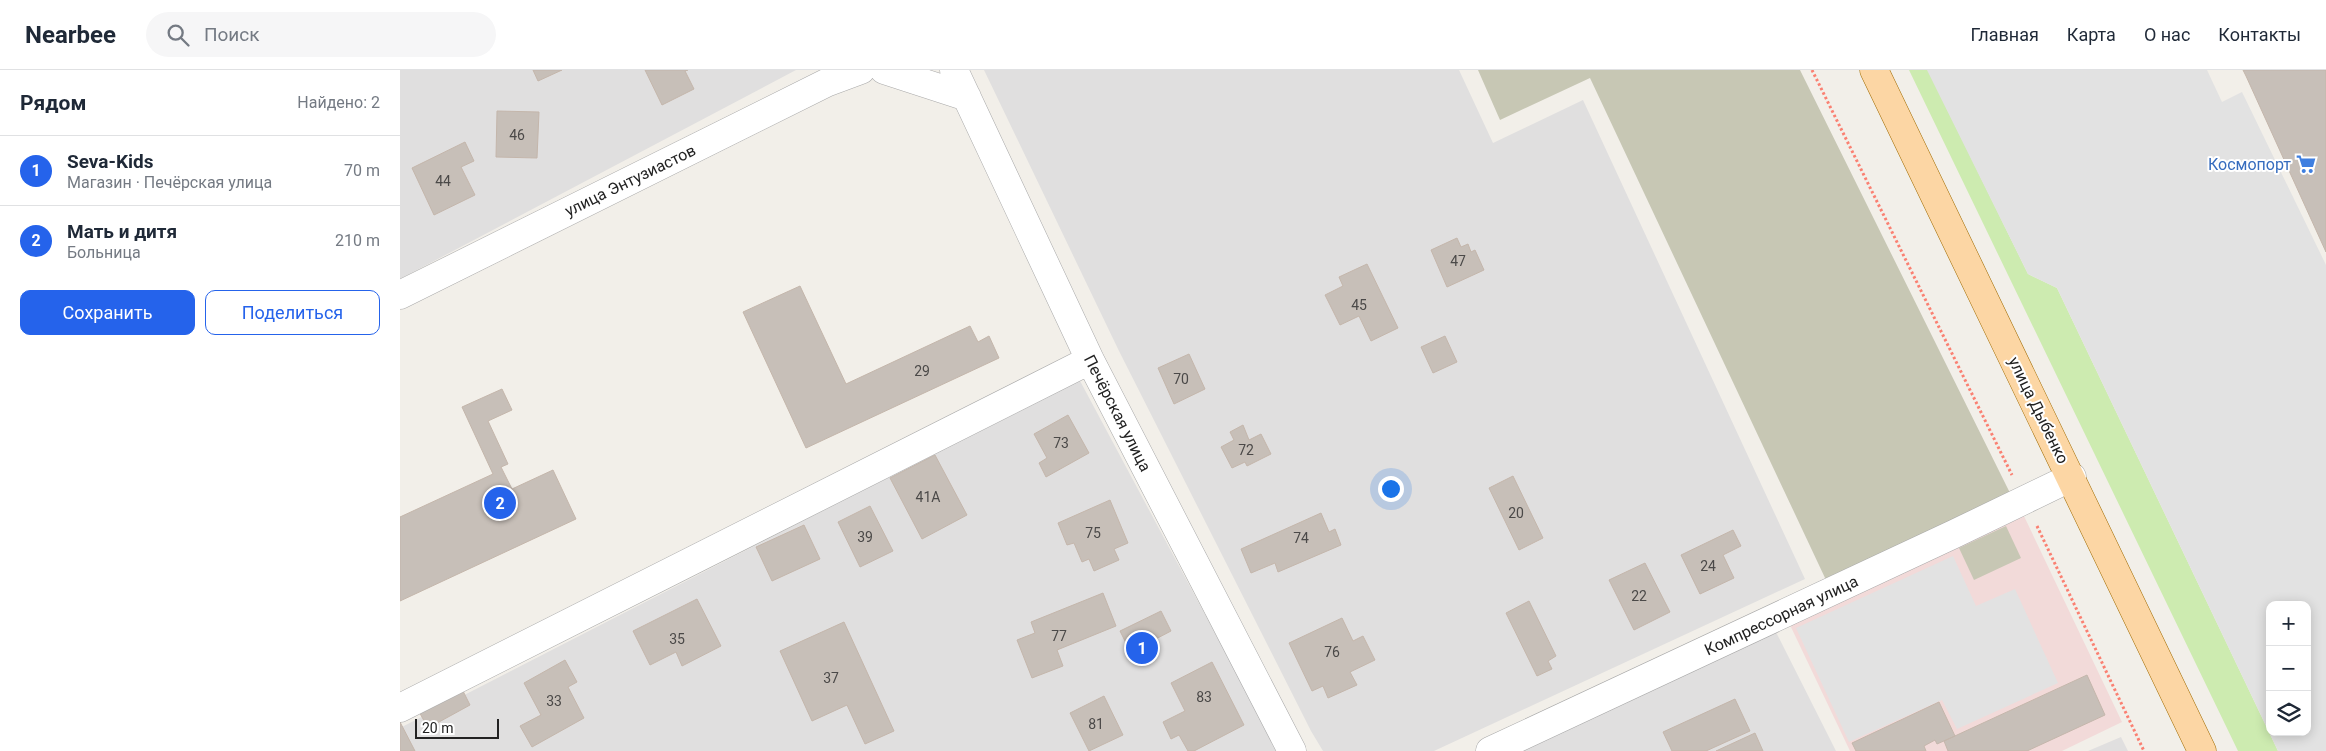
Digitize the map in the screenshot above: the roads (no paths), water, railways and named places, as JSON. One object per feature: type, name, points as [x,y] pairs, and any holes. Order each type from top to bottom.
[{"type":"main road","name":"улица Дыбенко","points":[[1874,70],[2072,477],[2202,751]]},
{"type":"street","name":"улица Энтузиастов","points":[[400,294],[826,83],[861,70]]},
{"type":"street","points":[[884,70],[967,97]]},
{"type":"street","name":"Печёрская улица","points":[[954,70],[1090,360],[1292,751]]},
{"type":"street","points":[[400,708],[1090,360]]},
{"type":"street","name":"Компрессорная улица","points":[[1490,751],[2072,477]]},
{"type":"place","name":"Космопорт","points":[[2306,164]]},
{"type":"place","name":"Мать и дитя","points":[[500,503]]},
{"type":"place","name":"Seva-Kids","points":[[1142,648]]}]
